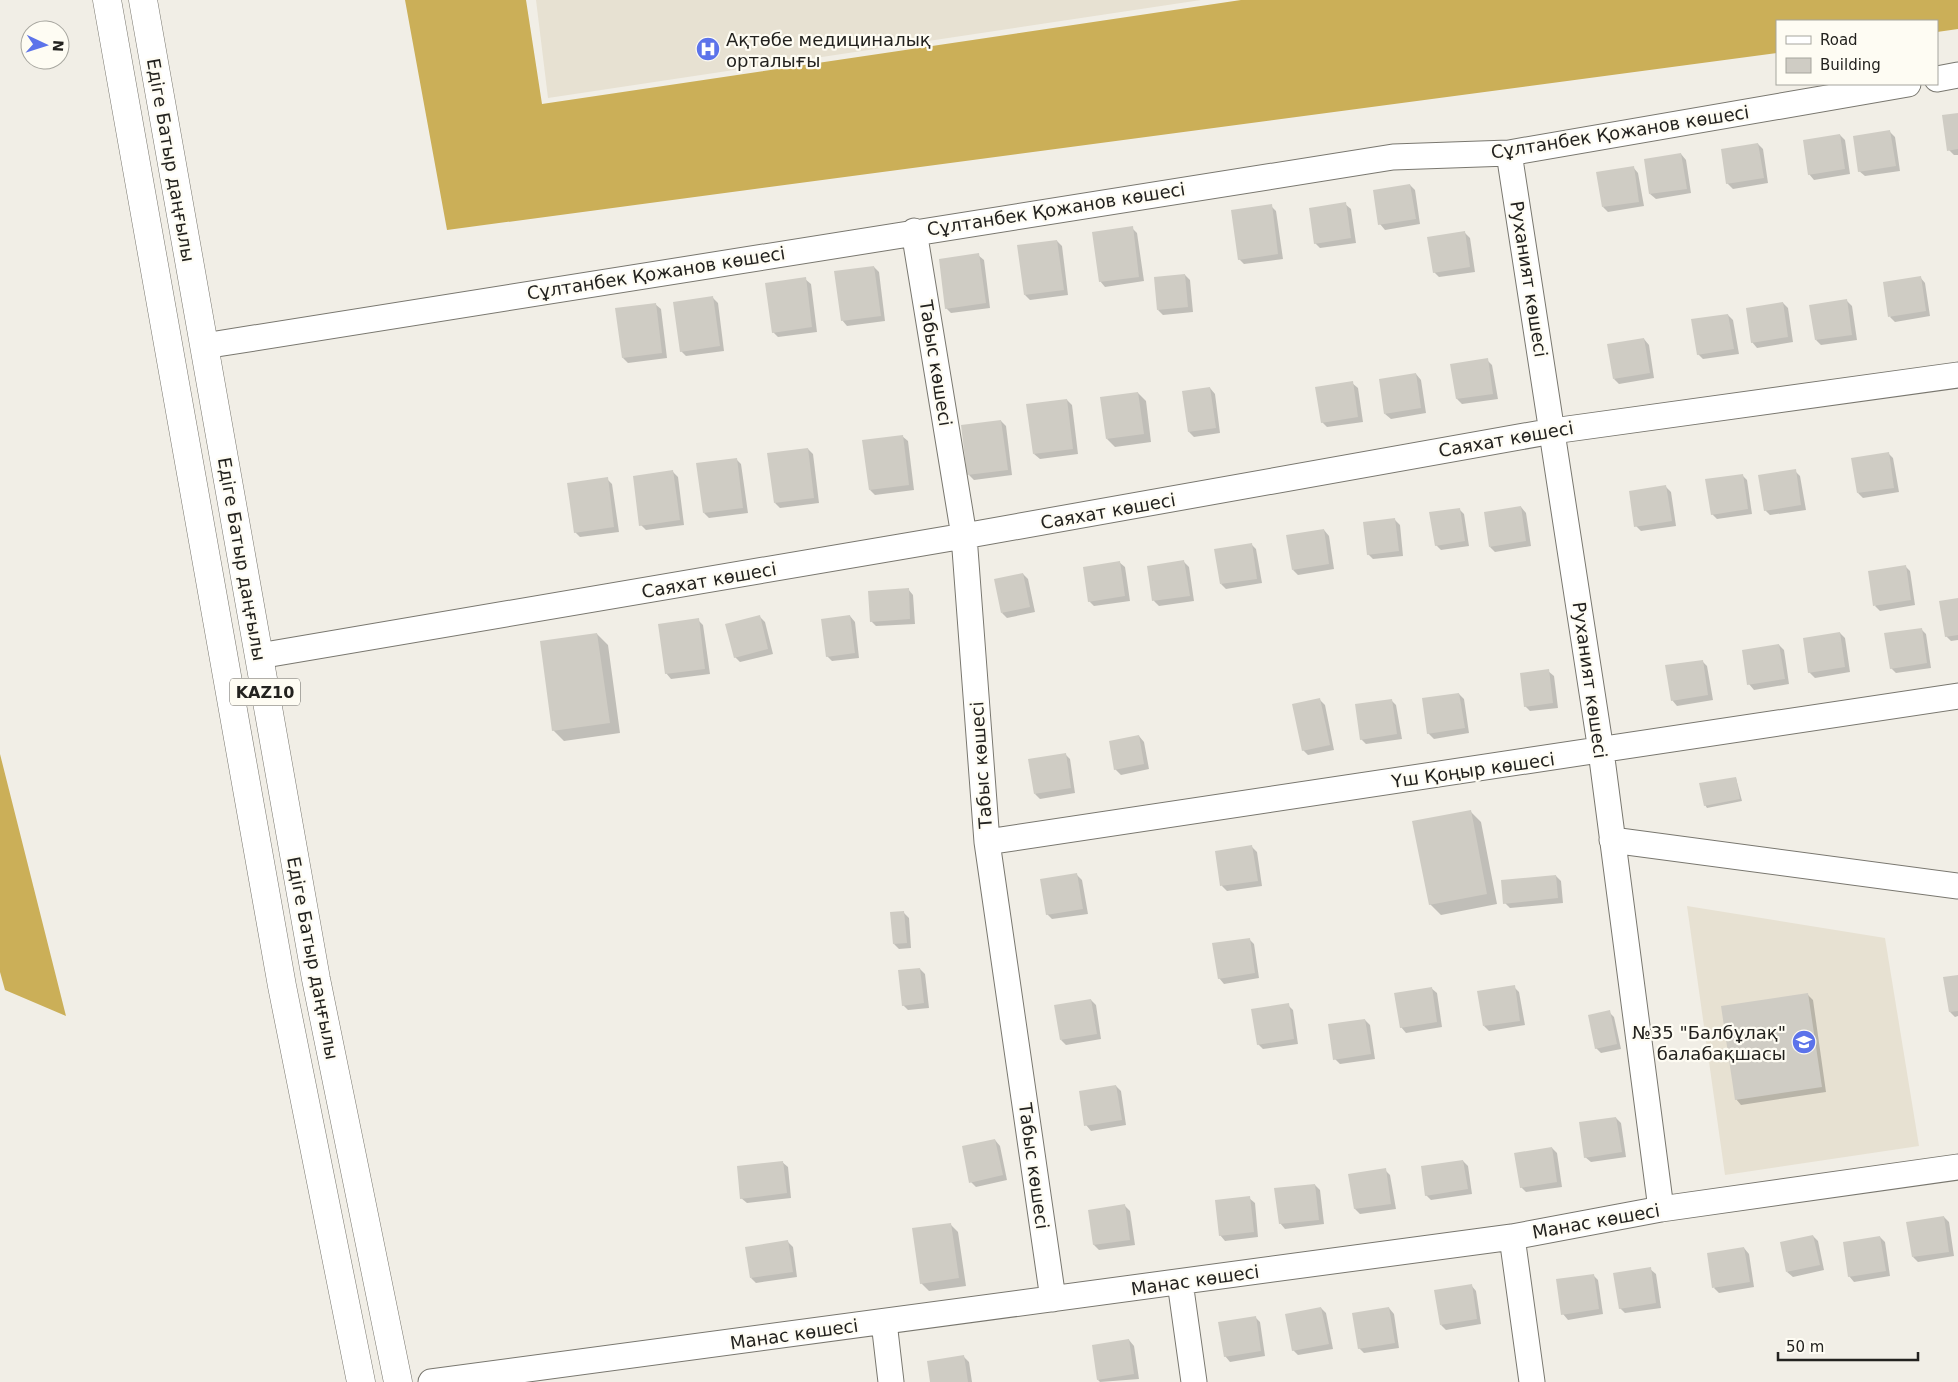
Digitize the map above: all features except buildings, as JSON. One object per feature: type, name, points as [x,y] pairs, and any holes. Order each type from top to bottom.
[{"type":"main road","name":"Едіге Батыр даңғылы","points":[[107,0],[282,986],[361,1382]]},
{"type":"main road","name":"Едіге Батыр даңғылы","points":[[143,0],[316,979],[398,1382]]},
{"type":"street","points":[[1938,79],[1958,75]]},
{"type":"street","name":"Сұлтанбек Қожанов көшесі","points":[[204,346],[914,231],[1393,157],[1508,153],[1902,85]]},
{"type":"street","name":"Руханият көшесі","points":[[1508,153],[1553,431],[1601,751],[1661,1208]]},
{"type":"street","name":"Табыс көшесі","points":[[914,231],[964,536],[987,842],[1053,1299]]},
{"type":"street","name":"Саяхат көшесі","points":[[259,656],[964,536],[1553,431],[1958,375]]},
{"type":"street","name":"Үш Қоңыр көшесі","points":[[987,842],[1958,696]]},
{"type":"street","points":[[1612,840],[1958,886]]},
{"type":"street","name":"Манас көшесі","points":[[431,1382],[1512,1236],[1661,1208],[1958,1167]]},
{"type":"street","points":[[1512,1236],[1532,1382]]},
{"type":"street","points":[[1180,1282],[1194,1382]]},
{"type":"street","points":[[884,1322],[891,1382]]},
{"type":"shaded area","points":[[405,0],[526,0],[542,104],[1241,0],[1958,0],[1958,29],[1938,32],[1938,20],[1776,20],[1776,53],[447,230]]},
{"type":"shaded area","name":"Ақтөбе медициналық орталығы","points":[[536,0],[1201,0],[548,98]]},
{"type":"shaded area","points":[[0,754],[66,1016],[5,990],[0,972]]},
{"type":"shaded area","name":"№35 \"Балбұлақ\" балабақшасы","points":[[1687,906],[1885,938],[1919,1146],[1725,1175]]},
{"type":"place","name":"Ақтөбе медициналық орталығы","points":[[708,49]]},
{"type":"place","name":"№35 \"Балбұлақ\" балабақшасы","points":[[1804,1042]]}]
